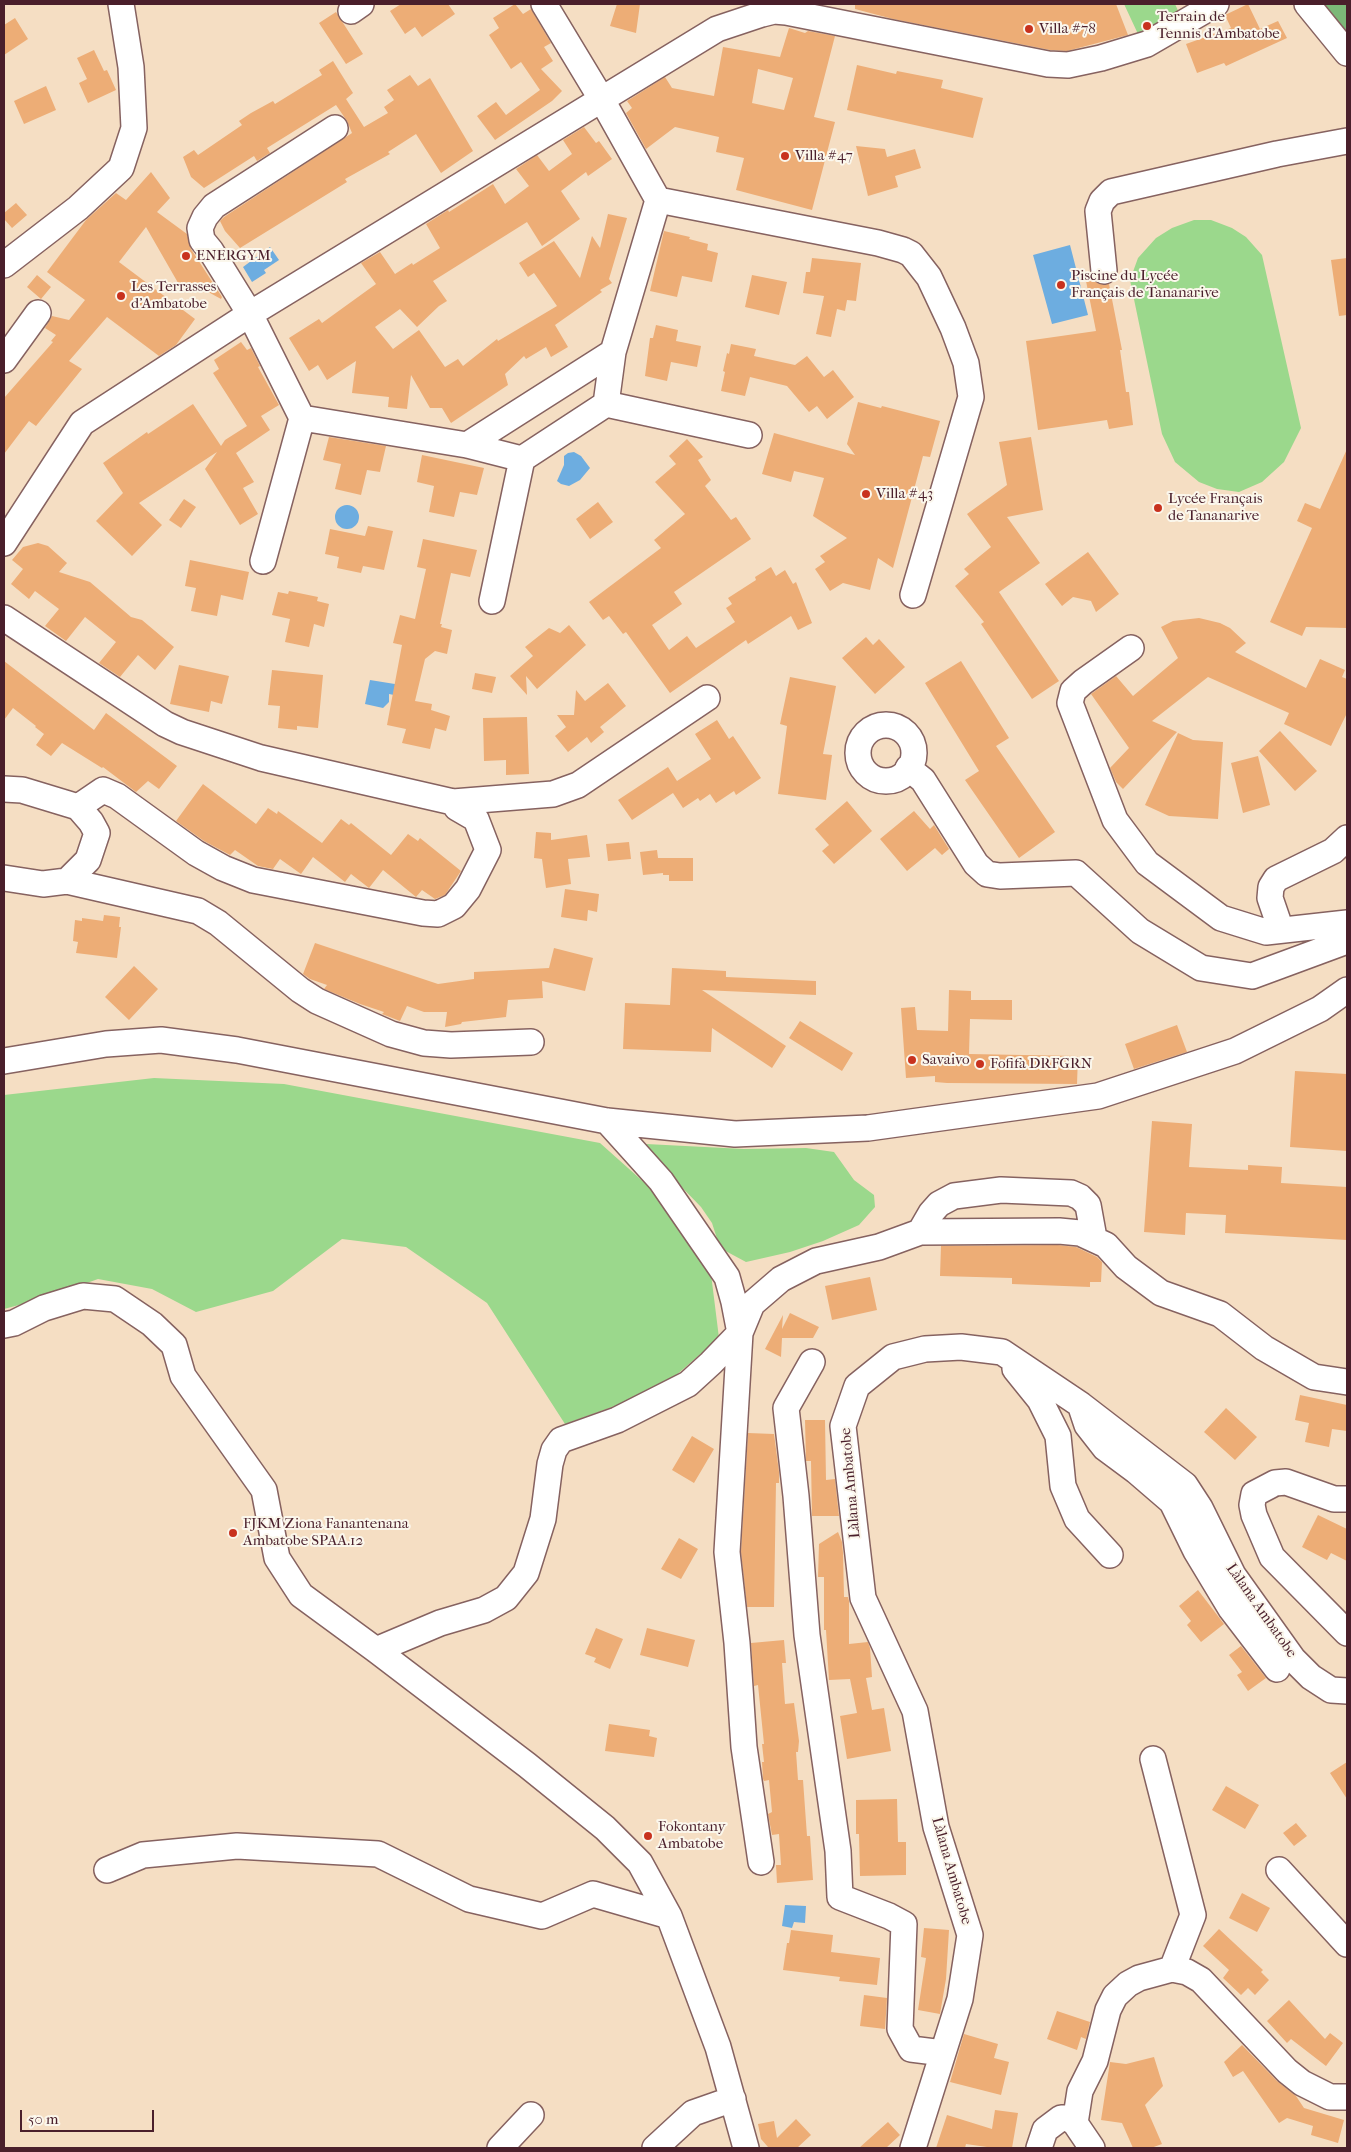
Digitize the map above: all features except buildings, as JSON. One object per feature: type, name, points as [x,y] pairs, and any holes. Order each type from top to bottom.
[{"type":"street","points":[[4,265],[78,208],[121,168],[134,128],[131,67],[121,4]]},
{"type":"street","points":[[544,4],[602,100],[658,200],[613,352],[606,404]]},
{"type":"street","points":[[4,543],[82,422],[250,314],[717,28],[774,8],[1048,64],[1068,65],[1101,58],[1147,44],[1216,4]]},
{"type":"street","points":[[1307,4],[1347,53]]},
{"type":"street","points":[[263,562],[302,418],[250,314],[211,250],[202,240],[200,228],[214,206],[335,128]]},
{"type":"street","points":[[1104,271],[1098,211],[1102,201],[1111,192],[1278,154],[1347,141]]},
{"type":"street","points":[[658,200],[903,250],[911,254],[929,277],[953,328],[966,363],[971,397],[914,595]]},
{"type":"street","points":[[4,360],[38,313]]},
{"type":"street","points":[[467,445],[613,352]]},
{"type":"street","points":[[492,601],[522,459],[606,404],[749,435]]},
{"type":"street","points":[[302,418],[467,445],[522,459]]},
{"type":"street","points":[[4,618],[166,724],[182,732],[260,758],[453,802],[553,794],[578,785],[707,698]]},
{"type":"street","points":[[1131,648],[1083,682],[1070,696],[1070,703],[1115,820],[1147,863],[1221,918],[1266,932],[1347,923]]},
{"type":"street","points":[[908,768],[923,780],[976,864],[987,874],[1000,876],[1076,873],[1140,931],[1201,968],[1252,976],[1347,941]]},
{"type":"street","points":[[4,789],[22,790],[78,807],[91,822],[97,833],[88,860],[67,881]]},
{"type":"street","points":[[78,807],[103,790],[116,796],[196,853],[223,868],[253,880],[423,913],[438,914],[454,906],[468,889],[488,850],[476,818],[456,808],[453,802]]},
{"type":"street","points":[[1281,930],[1270,898],[1271,887],[1276,879],[1333,851],[1347,838]]},
{"type":"street","points":[[4,878],[43,884],[67,881],[198,911],[218,923],[300,990],[317,1001],[391,1034],[424,1043],[451,1046],[531,1042]]},
{"type":"street","points":[[4,1061],[106,1044],[160,1040],[237,1050],[607,1121],[735,1134],[868,1128],[1098,1096],[1235,1051],[1320,1009],[1347,990]]},
{"type":"street","points":[[607,1121],[661,1181],[727,1277],[734,1302],[740,1333],[727,1552],[737,1643],[744,1747],[761,1862]]},
{"type":"street","points":[[920,1232],[939,1204],[954,1196],[1001,1190],[1072,1193],[1088,1205],[1094,1238]]},
{"type":"street","points":[[995,1231],[1001,1190]]},
{"type":"street","points":[[376,1650],[440,1623],[484,1610],[506,1598],[526,1573],[542,1519],[550,1464],[554,1450],[561,1440],[617,1420],[688,1384],[740,1333],[752,1304],[781,1279],[816,1261],[879,1247],[920,1232],[1059,1231],[1080,1233],[1106,1245],[1126,1267],[1161,1293],[1220,1314],[1264,1348],[1314,1377],[1347,1382]]},
{"type":"street","points":[[4,1325],[14,1324],[44,1308],[83,1296],[115,1299],[152,1324],[174,1345],[183,1376],[264,1490],[277,1558],[301,1596],[376,1650],[527,1765],[605,1828],[640,1863],[669,1916],[718,2047],[746,2148]]},
{"type":"street","name":"Làlana Ambatobe","points":[[913,2148],[960,1999],[970,1935],[936,1827],[914,1710],[863,1598],[843,1426],[857,1386],[893,1357],[926,1349],[961,1347],[1002,1352],[1081,1405],[1185,1485],[1200,1508],[1233,1575],[1293,1659],[1311,1677],[1331,1690],[1347,1691]]},
{"type":"street","points":[[1002,1352],[1040,1400],[1058,1436],[1063,1486],[1077,1519],[1110,1555]]},
{"type":"street","points":[[812,1362],[786,1408],[796,1496],[807,1635],[838,1851],[840,1897],[889,1916],[904,1924],[900,2029],[911,2049],[943,2053]]},
{"type":"street","points":[[1081,1405],[1087,1425],[1105,1448],[1136,1471],[1172,1502],[1196,1551],[1231,1609],[1276,1669]]},
{"type":"street","points":[[1347,1499],[1334,1499],[1286,1482],[1275,1482],[1254,1494],[1252,1505],[1254,1515],[1272,1557],[1347,1633]]},
{"type":"street","points":[[1153,1759],[1193,1915],[1172,1969]]},
{"type":"street","points":[[107,1870],[143,1855],[237,1846],[378,1854],[469,1899],[542,1916],[593,1894],[669,1916]]},
{"type":"street","points":[[1279,1870],[1347,1944]]},
{"type":"street","points":[[1075,2123],[1080,2091],[1095,2061],[1108,2010],[1115,1996],[1128,1984],[1139,1978],[1172,1969],[1187,1972],[1201,1980],[1287,2072],[1302,2083],[1330,2097],[1346,2099]]},
{"type":"street","points":[[654,2148],[693,2113],[733,2099]]},
{"type":"street","points":[[500,2148],[531,2115]]},
{"type":"street","points":[[1039,2148],[1045,2130],[1061,2118],[1068,2118],[1075,2123],[1092,2148]]},
{"type":"green space","name":"Terrain de Tennis d'Ambatobe","points":[[1124,4],[1175,4],[1181,17],[1138,34]]},
{"type":"green space","points":[[1315,4],[1347,4],[1347,40]]},
{"type":"green space","points":[[1194,220],[1211,220],[1232,228],[1246,237],[1262,255],[1301,428],[1284,462],[1262,482],[1239,492],[1217,489],[1199,482],[1175,462],[1162,434],[1130,280],[1138,258],[1156,238],[1172,228]]},
{"type":"green space","points":[[154,1078],[284,1084],[600,1143],[656,1193],[711,1274],[719,1338],[659,1390],[565,1424],[487,1303],[406,1247],[342,1239],[273,1291],[196,1312],[152,1289],[98,1279],[45,1298],[4,1309],[4,1095]]},
{"type":"green space","points":[[646,1144],[744,1149],[806,1148],[834,1152],[854,1180],[874,1195],[875,1207],[859,1225],[823,1241],[790,1252],[746,1262],[720,1248],[712,1223],[701,1207],[667,1172]]},
{"type":"water","name":"Piscine du Lycée Français de Tananarive","points":[[1070,245],[1088,315],[1052,324],[1033,255]]},
{"type":"water","points":[[270,247],[279,260],[264,270],[266,273],[252,282],[243,267]]},
{"type":"water","points":[[574,452],[581,456],[590,468],[580,480],[569,486],[561,484],[557,481],[564,465],[564,456]]},
{"type":"water","points":[[347,505],[356,508],[359,517],[356,526],[347,529],[338,526],[335,517],[338,508]]},
{"type":"water","points":[[370,680],[401,685],[399,696],[389,694],[389,702],[383,708],[365,704]]},
{"type":"water","points":[[785,1905],[806,1906],[805,1923],[794,1922],[792,1928],[782,1926]]},
{"type":"place","name":"Terrain de Tennis d'Ambatobe","points":[[1147,26]]},
{"type":"place","name":"Villa #78","points":[[1029,29]]},
{"type":"place","name":"Villa #47","points":[[785,156]]},
{"type":"place","name":"ENERGYM","points":[[186,256]]},
{"type":"place","name":"Piscine du Lycée Français de Tananarive","points":[[1061,285]]},
{"type":"place","name":"Les Terrasses d'Ambatobe","points":[[121,296]]},
{"type":"place","name":"Villa #43","points":[[866,494]]},
{"type":"place","name":"Lycée Français de Tananarive","points":[[1158,508]]},
{"type":"place","name":"Savaivo","points":[[912,1060]]},
{"type":"place","name":"Fofifa DRFGRN","points":[[980,1064]]},
{"type":"place","name":"FJKM Ziona Fanantenana Ambatobe SPAA.12","points":[[233,1533]]},
{"type":"place","name":"Fokontany Ambatobe","points":[[648,1836]]}]
